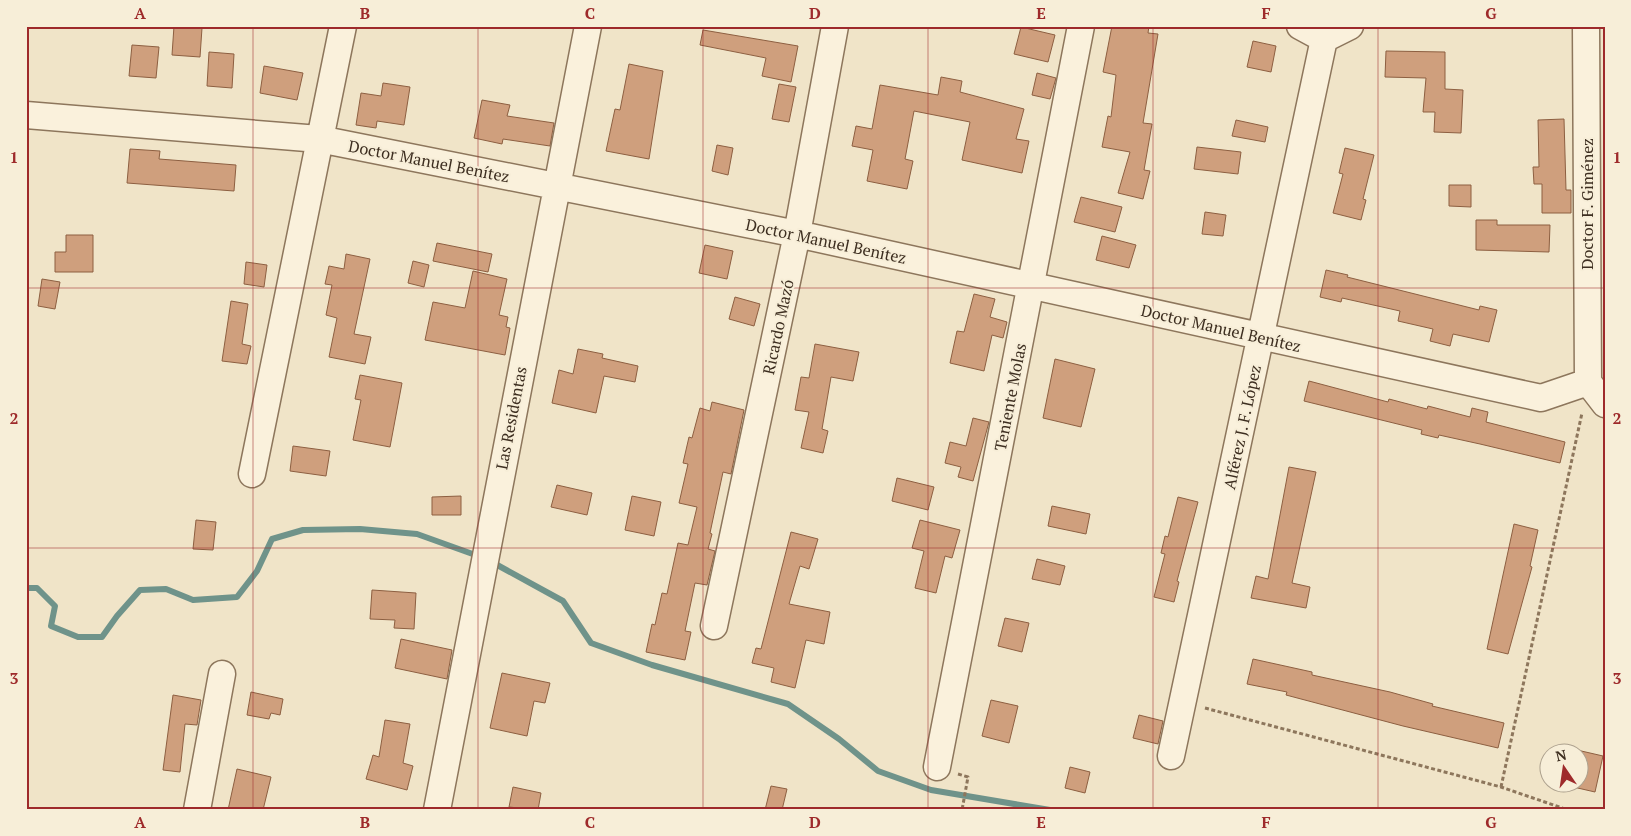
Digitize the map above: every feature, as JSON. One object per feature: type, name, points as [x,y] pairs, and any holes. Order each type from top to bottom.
[{"type":"street","points":[[252,474],[343,26]]},
{"type":"street","name":"Las Residentas","points":[[437,810],[474,608],[588,26]]},
{"type":"street","name":"Ricardo Mazó","points":[[714,626],[797,234],[835,26]]},
{"type":"street","name":"Teniente Molas","points":[[937,767],[1081,26]]},
{"type":"street","points":[[1300,26],[1324,39],[1350,26]]},
{"type":"street","name":"Doctor F. Giménez","points":[[1586,26],[1588,382]]},
{"type":"street","name":"Alférez J. F. López","points":[[1171,756],[1324,39]]},
{"type":"street","name":"Doctor Manuel Benítez","points":[[26,115],[319,140],[797,234],[1541,398],[1588,382]]},
{"type":"street","points":[[1588,382],[1605,404]]},
{"type":"street","points":[[197,810],[222,674]]},
{"type":"path","points":[[1501,787],[1588,382]]},
{"type":"path","points":[[1182,702],[1501,787],[1568,810]]},
{"type":"path","points":[[962,810],[968,777]]},
{"type":"building","points":[[174,26],[202,28],[200,57],[172,55]]},
{"type":"building","points":[[1112,26],[1149,26],[1148,33],[1158,34],[1143,123],[1152,124],[1144,170],[1150,171],[1143,199],[1118,193],[1130,152],[1102,147],[1108,116],[1111,117],[1116,75],[1103,72]]},
{"type":"building","points":[[1021,27],[1055,35],[1048,62],[1014,54]]},
{"type":"building","points":[[703,30],[798,46],[791,82],[762,76],[766,58],[700,45]]},
{"type":"building","points":[[1253,41],[1276,46],[1271,72],[1247,67]]},
{"type":"building","points":[[132,45],[159,47],[156,78],[129,76]]},
{"type":"building","points":[[1386,51],[1445,52],[1445,89],[1463,90],[1461,133],[1434,132],[1435,112],[1423,112],[1426,78],[1385,77]]},
{"type":"building","points":[[209,52],[234,54],[232,88],[207,86]]},
{"type":"building","points":[[629,64],[663,71],[649,159],[606,151],[615,109],[620,110]]},
{"type":"building","points":[[264,66],[303,73],[297,100],[260,93]]},
{"type":"building","points":[[1037,73],[1056,78],[1050,99],[1032,95]]},
{"type":"building","points":[[941,77],[962,81],[960,92],[1024,109],[1016,139],[1029,141],[1022,173],[962,160],[970,122],[914,111],[905,159],[913,161],[907,189],[867,181],[873,150],[852,146],[856,126],[872,129],[880,85],[938,95]]},
{"type":"building","points":[[383,83],[410,87],[404,125],[377,121],[376,128],[356,125],[361,93],[381,96]]},
{"type":"building","points":[[779,84],[796,87],[789,122],[772,119]]},
{"type":"building","points":[[482,100],[510,105],[507,116],[554,123],[550,146],[503,139],[502,144],[474,138]]},
{"type":"building","points":[[1564,119],[1566,190],[1571,190],[1571,213],[1542,213],[1542,184],[1534,184],[1533,167],[1539,167],[1538,120]]},
{"type":"building","points":[[1236,120],[1268,127],[1265,142],[1232,136]]},
{"type":"building","points":[[717,145],[733,148],[728,175],[712,171]]},
{"type":"building","points":[[1197,147],[1241,152],[1238,174],[1194,169]]},
{"type":"building","points":[[1345,148],[1374,155],[1363,199],[1366,200],[1361,220],[1333,213],[1343,174],[1339,173]]},
{"type":"building","points":[[130,149],[160,151],[159,159],[236,165],[234,191],[127,183]]},
{"type":"building","points":[[1449,185],[1471,185],[1471,207],[1449,206]]},
{"type":"building","points":[[1081,197],[1122,207],[1115,232],[1074,222]]},
{"type":"building","points":[[1205,212],[1226,215],[1223,236],[1202,234]]},
{"type":"building","points":[[1476,220],[1497,220],[1497,225],[1550,225],[1549,252],[1476,250]]},
{"type":"building","points":[[66,235],[93,235],[93,272],[55,272],[55,252],[66,252]]},
{"type":"building","points":[[1102,236],[1136,245],[1129,268],[1096,260]]},
{"type":"building","points":[[437,243],[492,254],[488,272],[433,261]]},
{"type":"building","points":[[705,245],[733,251],[727,279],[699,273]]},
{"type":"building","points":[[346,254],[370,259],[354,334],[371,337],[365,364],[329,357],[337,318],[326,315],[332,285],[325,284],[329,266],[344,269]]},
{"type":"building","points":[[413,261],[429,265],[424,287],[408,283]]},
{"type":"building","points":[[246,262],[267,265],[264,287],[244,284]]},
{"type":"building","points":[[1326,270],[1479,310],[1480,306],[1497,310],[1489,342],[1453,334],[1450,346],[1430,341],[1433,329],[1398,321],[1400,311],[1342,298],[1341,302],[1320,297]]},
{"type":"building","points":[[473,271],[507,279],[499,315],[508,317],[506,327],[510,328],[505,355],[425,340],[433,302],[465,308]]},
{"type":"building","points":[[42,279],[60,282],[55,309],[38,306]]},
{"type":"building","points":[[974,294],[995,299],[990,317],[1007,322],[1003,338],[992,335],[984,371],[950,363],[957,331],[964,332]]},
{"type":"building","points":[[735,297],[760,304],[754,326],[729,319]]},
{"type":"building","points":[[231,301],[248,304],[242,344],[251,346],[247,364],[222,361]]},
{"type":"building","points":[[815,344],[859,352],[853,381],[831,377],[822,429],[828,431],[823,453],[801,448],[809,412],[795,410],[801,377],[809,378]]},
{"type":"building","points":[[578,349],[603,354],[602,358],[638,366],[635,382],[604,376],[596,413],[552,403],[559,370],[573,374]]},
{"type":"building","points":[[1055,359],[1095,369],[1081,427],[1043,418]]},
{"type":"building","points":[[360,375],[402,383],[390,447],[353,440],[361,400],[355,399]]},
{"type":"building","points":[[1309,381],[1388,402],[1389,399],[1427,409],[1428,406],[1470,417],[1472,408],[1488,412],[1486,422],[1565,442],[1560,463],[1439,435],[1438,438],[1421,434],[1422,430],[1304,401]]},
{"type":"building","points":[[712,402],[744,410],[731,474],[723,472],[710,533],[712,534],[708,549],[715,551],[707,585],[695,583],[685,631],[691,632],[685,660],[646,652],[652,624],[655,625],[662,593],[667,594],[678,543],[688,545],[697,507],[679,503],[688,464],[683,463],[689,437],[692,438],[700,408],[710,411]]},
{"type":"building","points":[[973,418],[989,422],[973,481],[958,477],[961,467],[945,463],[950,442],[966,446]]},
{"type":"building","points":[[293,446],[330,451],[326,476],[290,471]]},
{"type":"building","points":[[1289,467],[1316,472],[1292,583],[1310,587],[1306,608],[1251,598],[1256,576],[1268,579]]},
{"type":"building","points":[[897,478],[934,487],[928,510],[892,501]]},
{"type":"building","points":[[557,485],[592,493],[587,515],[551,507]]},
{"type":"building","points":[[461,496],[461,515],[432,515],[432,497]]},
{"type":"building","points":[[632,496],[661,502],[654,536],[625,530]]},
{"type":"building","points":[[1178,497],[1198,502],[1177,581],[1179,582],[1174,602],[1154,597],[1165,554],[1161,553],[1165,536],[1168,537]]},
{"type":"building","points":[[1052,506],[1090,514],[1086,534],[1048,526]]},
{"type":"building","points":[[196,520],[216,522],[213,550],[193,549]]},
{"type":"building","points":[[920,520],[960,530],[952,558],[945,556],[936,593],[915,588],[924,551],[912,548]]},
{"type":"building","points":[[1514,524],[1538,530],[1530,566],[1532,567],[1508,654],[1487,649]]},
{"type":"building","points":[[791,532],[818,539],[809,569],[800,566],[789,604],[830,612],[824,644],[806,640],[795,688],[771,682],[774,668],[752,663],[756,648],[761,649]]},
{"type":"building","points":[[1037,559],[1065,566],[1060,585],[1032,579]]},
{"type":"building","points":[[372,590],[416,593],[414,629],[394,628],[395,620],[370,619]]},
{"type":"building","points":[[1005,618],[1029,623],[1022,652],[998,646]]},
{"type":"building","points":[[401,639],[452,650],[447,679],[395,668]]},
{"type":"building","points":[[1253,659],[1312,672],[1312,675],[1390,692],[1433,704],[1432,706],[1504,723],[1498,748],[1403,726],[1286,695],[1287,692],[1247,684]]},
{"type":"building","points":[[502,673],[550,683],[545,703],[534,701],[527,736],[490,728]]},
{"type":"building","points":[[251,692],[283,699],[280,715],[271,713],[269,719],[247,715]]},
{"type":"building","points":[[173,695],[201,700],[197,725],[185,724],[180,772],[163,770]]},
{"type":"building","points":[[991,700],[1018,706],[1009,743],[982,736]]},
{"type":"building","points":[[1139,715],[1163,721],[1158,744],[1133,738]]},
{"type":"building","points":[[385,720],[410,724],[403,763],[413,766],[407,790],[366,779],[373,755],[379,757]]},
{"type":"building","points":[[1588,753],[1603,756],[1595,792],[1588,790]]},
{"type":"building","points":[[1070,767],[1090,772],[1085,793],[1065,788]]},
{"type":"building","points":[[237,769],[271,777],[263,810],[228,810]]},
{"type":"building","points":[[771,786],[787,789],[782,810],[765,810]]},
{"type":"building","points":[[513,787],[541,793],[538,810],[509,807]]},
{"type":"waterway","points":[[26,588],[37,588],[55,606],[51,626],[78,637],[102,637],[117,616],[140,590],[166,589],[193,600],[237,597],[257,571],[272,539],[303,530],[360,529],[417,534],[481,557]]},
{"type":"waterway","points":[[490,561],[563,601],[591,643],[652,665],[788,704],[839,739],[878,771],[931,790],[1050,810]]}]
